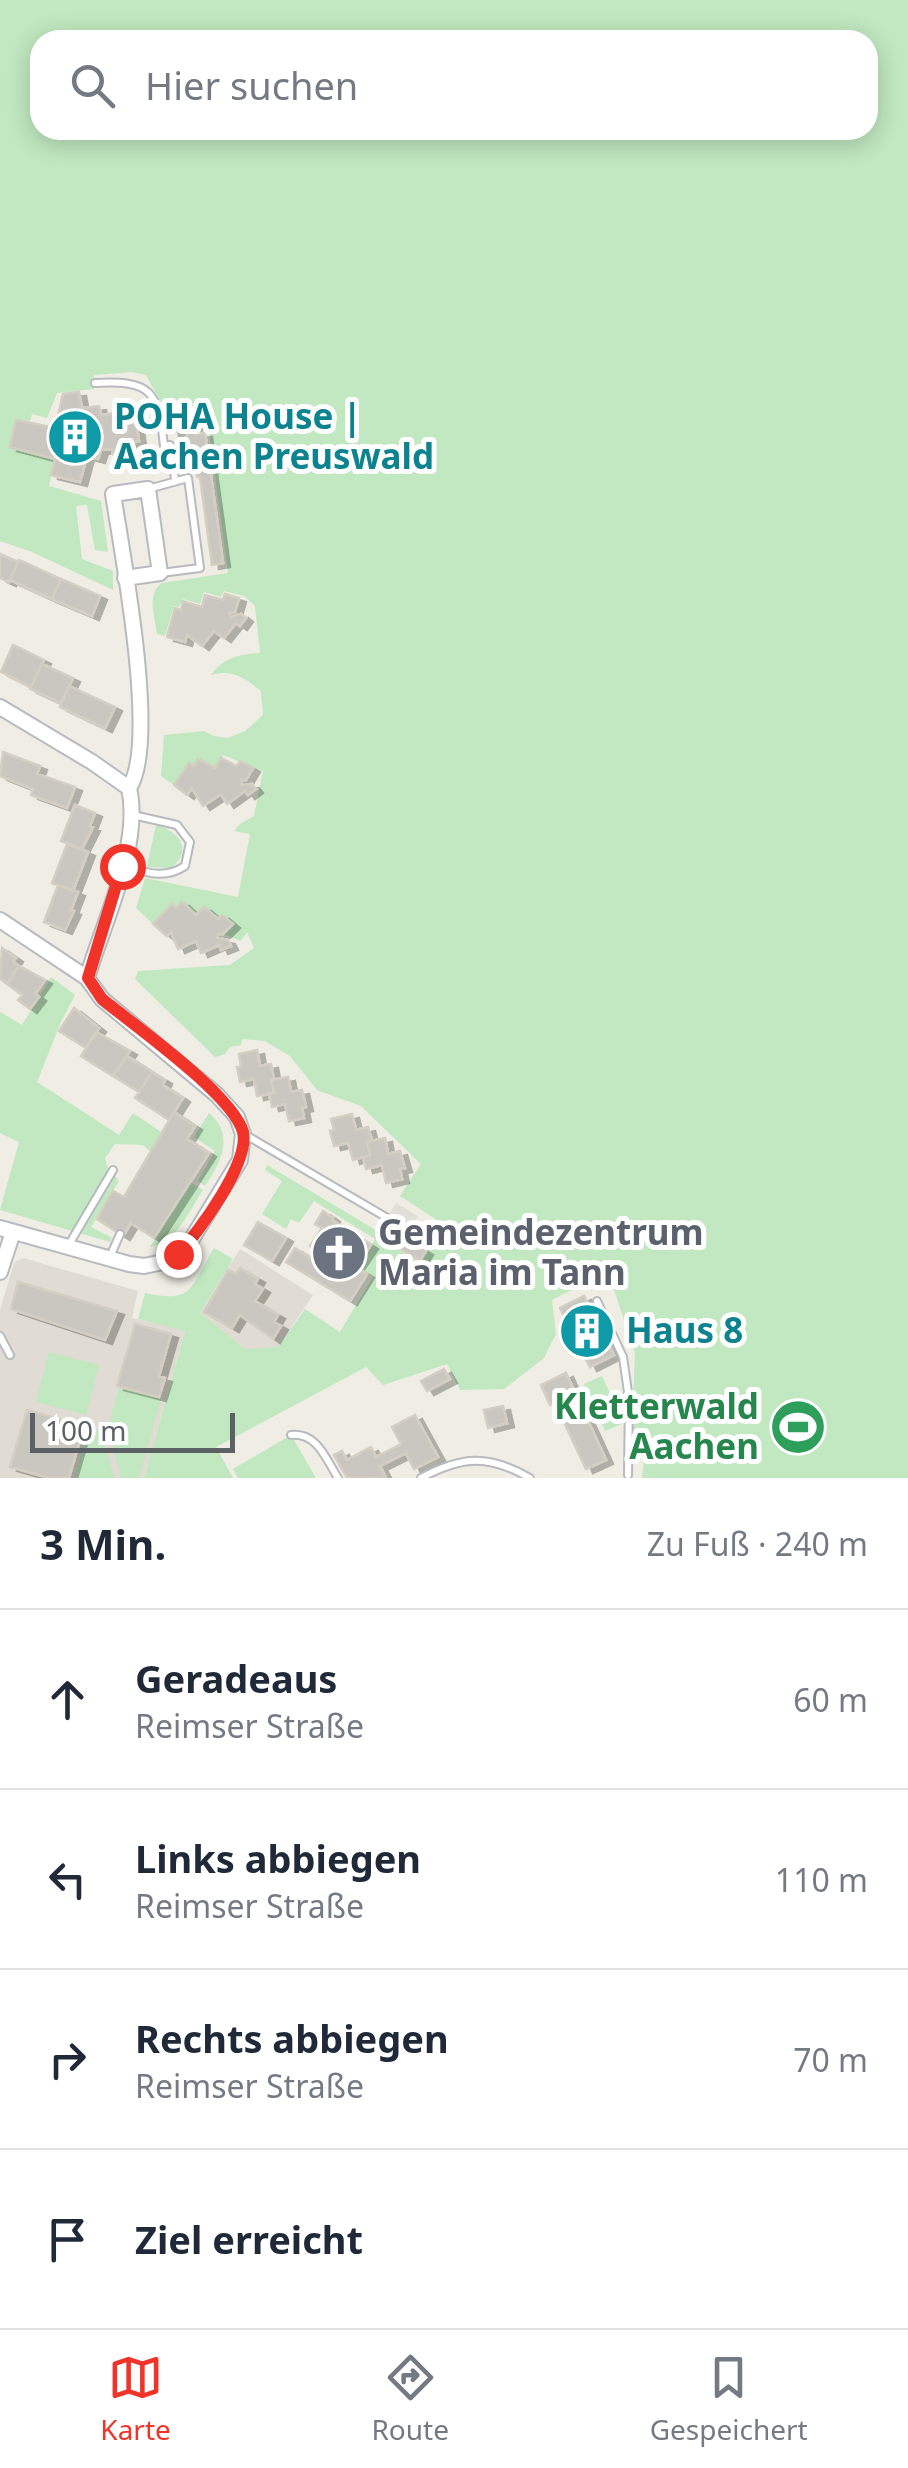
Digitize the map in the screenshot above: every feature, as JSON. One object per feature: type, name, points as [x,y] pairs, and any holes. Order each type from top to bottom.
[{"type":"street","points":[[88,978],[122,866],[132,815],[129,788],[138,768],[140,732],[138,684],[113,494],[148,489],[160,574],[125,578]]},
{"type":"street","points":[[0,707],[129,788]]},
{"type":"street","points":[[0,920],[88,978],[102,999],[218,1095],[237,1117],[244,1146],[233,1174],[190,1242],[168,1261],[144,1266],[109,1260],[6,1230],[0,1272]]},
{"type":"lane","points":[[95,383],[134,382],[152,396],[161,420],[164,446],[170,445],[175,480]]},
{"type":"lane","points":[[148,489],[188,478],[200,568],[160,574]]},
{"type":"lane","points":[[122,866],[171,874],[186,866],[190,842],[177,825],[132,815]]},
{"type":"lane","points":[[243,1134],[430,1243]]},
{"type":"lane","points":[[67,1248],[113,1170]]},
{"type":"lane","points":[[109,1260],[120,1234]]},
{"type":"lane","points":[[597,1301],[623,1357],[629,1399],[627,1477]]},
{"type":"lane","points":[[0,1336],[10,1356]]},
{"type":"lane","points":[[291,1434],[305,1434],[317,1443],[338,1478]]},
{"type":"lane","points":[[420,1478],[446,1464],[481,1460],[506,1464],[530,1478]]},
{"type":"shaded area","points":[[396,1203],[418,1216],[414,1224],[425,1231],[430,1222],[440,1229],[419,1264],[376,1236]]},
{"type":"shaded area","points":[[240,1249],[313,1295],[278,1347],[245,1350],[200,1313]]},
{"type":"shaded area","points":[[23,1258],[138,1291],[132,1318],[185,1330],[144,1478],[0,1478],[0,1310],[14,1263]]},
{"type":"green space","points":[[0,0],[908,0],[908,1478],[642,1478],[644,1460],[631,1451],[635,1353],[610,1278],[579,1286],[552,1300],[556,1334],[544,1358],[504,1389],[460,1390],[447,1364],[383,1385],[366,1367],[216,1447],[233,1478],[144,1478],[185,1331],[138,1319],[145,1293],[182,1294],[195,1282],[214,1248],[233,1259],[200,1313],[245,1349],[278,1347],[305,1309],[340,1332],[373,1277],[358,1267],[375,1239],[314,1201],[299,1223],[291,1219],[286,1229],[262,1214],[282,1181],[265,1170],[267,1165],[379,1232],[377,1236],[419,1263],[443,1224],[400,1196],[421,1164],[361,1106],[317,1090],[290,1056],[265,1041],[242,1039],[241,1045],[215,1057],[135,979],[138,971],[230,965],[254,948],[247,932],[241,941],[223,934],[232,924],[223,915],[218,919],[205,907],[196,915],[171,904],[153,924],[136,908],[145,878],[238,897],[250,834],[234,831],[254,816],[263,771],[223,755],[215,768],[199,759],[194,766],[188,764],[174,785],[161,776],[164,735],[204,731],[228,738],[245,731],[263,715],[261,691],[255,686],[232,674],[211,675],[232,658],[260,653],[255,606],[244,596],[224,591],[221,597],[204,592],[200,604],[183,599],[179,607],[174,606],[165,636],[157,634],[153,599],[162,583],[228,573],[209,431],[198,426],[197,415],[170,419],[146,375],[132,372],[94,375],[94,389],[57,393],[47,418],[32,414],[30,421],[16,420],[11,447],[55,459],[49,486],[101,501],[108,552],[95,550],[87,505],[76,506],[82,559],[113,571],[113,590],[0,541]]},
{"type":"green space","points":[[156,825],[181,842],[182,855],[171,868],[147,867]]},
{"type":"green space","points":[[51,977],[75,995],[37,1082],[119,1135],[133,1113],[161,1132],[151,1152],[143,1145],[115,1144],[105,1158],[108,1169],[119,1181],[91,1227],[112,1238],[110,1242],[0,1210],[19,1142],[0,1133],[0,1012],[22,1025]]},
{"type":"green space","points":[[209,1113],[222,1130],[223,1149],[205,1186],[198,1181],[215,1151],[194,1137]]},
{"type":"green space","points":[[190,1182],[203,1190],[187,1216],[175,1233],[150,1247]]},
{"type":"green space","points":[[49,1352],[99,1365],[86,1415],[36,1402]]},
{"type":"green space","points":[[602,1376],[624,1423],[605,1431],[584,1384]]},
{"type":"green space","points":[[119,1387],[161,1399],[139,1478],[121,1478],[108,1427]]},
{"type":"green space","points":[[87,1427],[99,1430],[115,1478],[75,1478]]},
{"type":"green space","points":[[291,1435],[316,1478],[238,1478],[233,1469]]},
{"type":"building","name":"POHA House | Aachen Preuswald","points":[[79,392],[82,408],[99,406],[101,415],[117,413],[119,425],[136,422],[139,441],[129,443],[130,452],[113,454],[112,449],[106,449],[101,450],[98,459],[87,456],[80,482],[51,475],[55,459],[10,447],[16,420],[55,428],[63,394]]},
{"type":"building","points":[[194,419],[196,434],[205,433],[223,563],[212,565],[194,454],[189,455],[186,430],[172,432],[171,422]]},
{"type":"building","points":[[0,554],[18,562],[9,582],[0,578]]},
{"type":"building","points":[[19,560],[61,579],[52,599],[10,580]]},
{"type":"building","points":[[61,579],[100,596],[92,616],[52,599]]},
{"type":"building","points":[[225,594],[239,598],[235,612],[229,613],[231,617],[241,614],[246,618],[240,626],[236,623],[224,638],[214,631],[202,646],[187,635],[185,642],[167,637],[175,608],[181,610],[183,601],[202,607],[205,595],[223,600]]},
{"type":"building","points":[[13,645],[44,660],[31,687],[1,672]]},
{"type":"building","points":[[42,664],[73,678],[61,703],[30,689]]},
{"type":"building","points":[[69,686],[115,707],[105,728],[60,707]]},
{"type":"building","points":[[3,752],[40,766],[37,774],[75,787],[67,808],[31,795],[33,789],[0,776]]},
{"type":"building","points":[[221,758],[253,768],[241,785],[252,784],[256,789],[248,795],[245,791],[227,804],[221,794],[203,806],[192,788],[187,795],[174,785],[189,763],[194,766],[198,759],[215,768]]},
{"type":"building","points":[[75,805],[95,813],[82,849],[61,841]]},
{"type":"building","points":[[67,844],[88,852],[73,891],[52,883]]},
{"type":"building","points":[[58,885],[78,892],[65,930],[44,922]]},
{"type":"building","points":[[182,902],[196,915],[204,907],[218,919],[222,915],[233,924],[217,938],[228,940],[231,946],[221,950],[219,945],[201,953],[196,941],[178,949],[171,932],[167,936],[153,924],[172,904],[176,908]]},
{"type":"building","points":[[2,948],[16,958],[13,962],[19,966],[7,984],[0,979]]},
{"type":"building","points":[[19,966],[45,980],[30,1009],[18,1000],[22,995],[7,984]]},
{"type":"building","points":[[74,1008],[99,1028],[86,1048],[59,1031]]},
{"type":"building","points":[[96,1032],[130,1051],[113,1076],[81,1056]]},
{"type":"building","points":[[257,1050],[260,1066],[271,1064],[274,1093],[257,1096],[254,1079],[240,1082],[239,1054]]},
{"type":"building","points":[[127,1056],[152,1072],[139,1092],[113,1076]]},
{"type":"building","points":[[152,1072],[183,1098],[169,1120],[135,1098]]},
{"type":"building","points":[[288,1077],[291,1092],[302,1090],[306,1107],[302,1108],[304,1118],[289,1121],[285,1104],[272,1107],[269,1093],[274,1093],[271,1080]]},
{"type":"building","points":[[174,1112],[195,1126],[187,1139],[209,1153],[154,1238],[131,1223],[123,1236],[97,1219],[113,1191],[124,1197]]},
{"type":"building","points":[[352,1114],[356,1130],[368,1127],[372,1141],[367,1142],[370,1155],[353,1160],[348,1143],[334,1146],[330,1131],[334,1130],[331,1119]]},
{"type":"building","points":[[385,1138],[388,1154],[400,1151],[405,1168],[400,1169],[402,1179],[386,1183],[382,1165],[366,1169],[363,1157],[370,1155],[367,1142]]},
{"type":"building","name":"Gemeindezentrum Maria im Tann","points":[[323,1211],[371,1245],[356,1267],[367,1274],[350,1301],[286,1262],[295,1248],[310,1258],[315,1249],[310,1246],[322,1228],[315,1224]]},
{"type":"building","points":[[258,1222],[286,1238],[272,1261],[244,1245]]},
{"type":"building","points":[[386,1227],[426,1251],[420,1261],[381,1236]]},
{"type":"building","points":[[240,1268],[258,1279],[255,1284],[263,1289],[255,1301],[278,1315],[274,1322],[281,1326],[273,1339],[240,1315],[232,1328],[204,1312],[228,1270],[236,1274]]},
{"type":"building","points":[[18,1282],[117,1311],[105,1340],[11,1309]]},
{"type":"building","name":"Haus 8","points":[[584,1296],[614,1355],[590,1367],[560,1308]]},
{"type":"building","points":[[135,1324],[171,1334],[159,1376],[165,1378],[159,1397],[117,1386]]},
{"type":"building","points":[[444,1369],[450,1379],[427,1391],[421,1381]]},
{"type":"building","points":[[566,1373],[606,1460],[586,1469],[555,1403],[550,1405],[541,1385]]},
{"type":"building","points":[[503,1406],[507,1423],[488,1428],[484,1410]]},
{"type":"building","points":[[27,1410],[84,1426],[69,1478],[49,1478],[10,1467]]},
{"type":"building","points":[[415,1415],[438,1457],[414,1469],[406,1453],[380,1466],[386,1478],[347,1478],[334,1455],[342,1451],[347,1460],[371,1447],[376,1457],[401,1444],[392,1427]]},
{"type":"place","name":"POHA House | Aachen Preuswald","points":[[75,437]]},
{"type":"place","name":"Gemeindezentrum Maria im Tann","points":[[339,1253]]},
{"type":"place","name":"Haus 8","points":[[587,1331]]},
{"type":"place","name":"Kletterwald Aachen","points":[[798,1427]]},
{"type":"route","points":[[122,866],[88,978],[102,999],[230,1107],[243,1134],[244,1146],[233,1174],[190,1242],[178,1254]]}]
